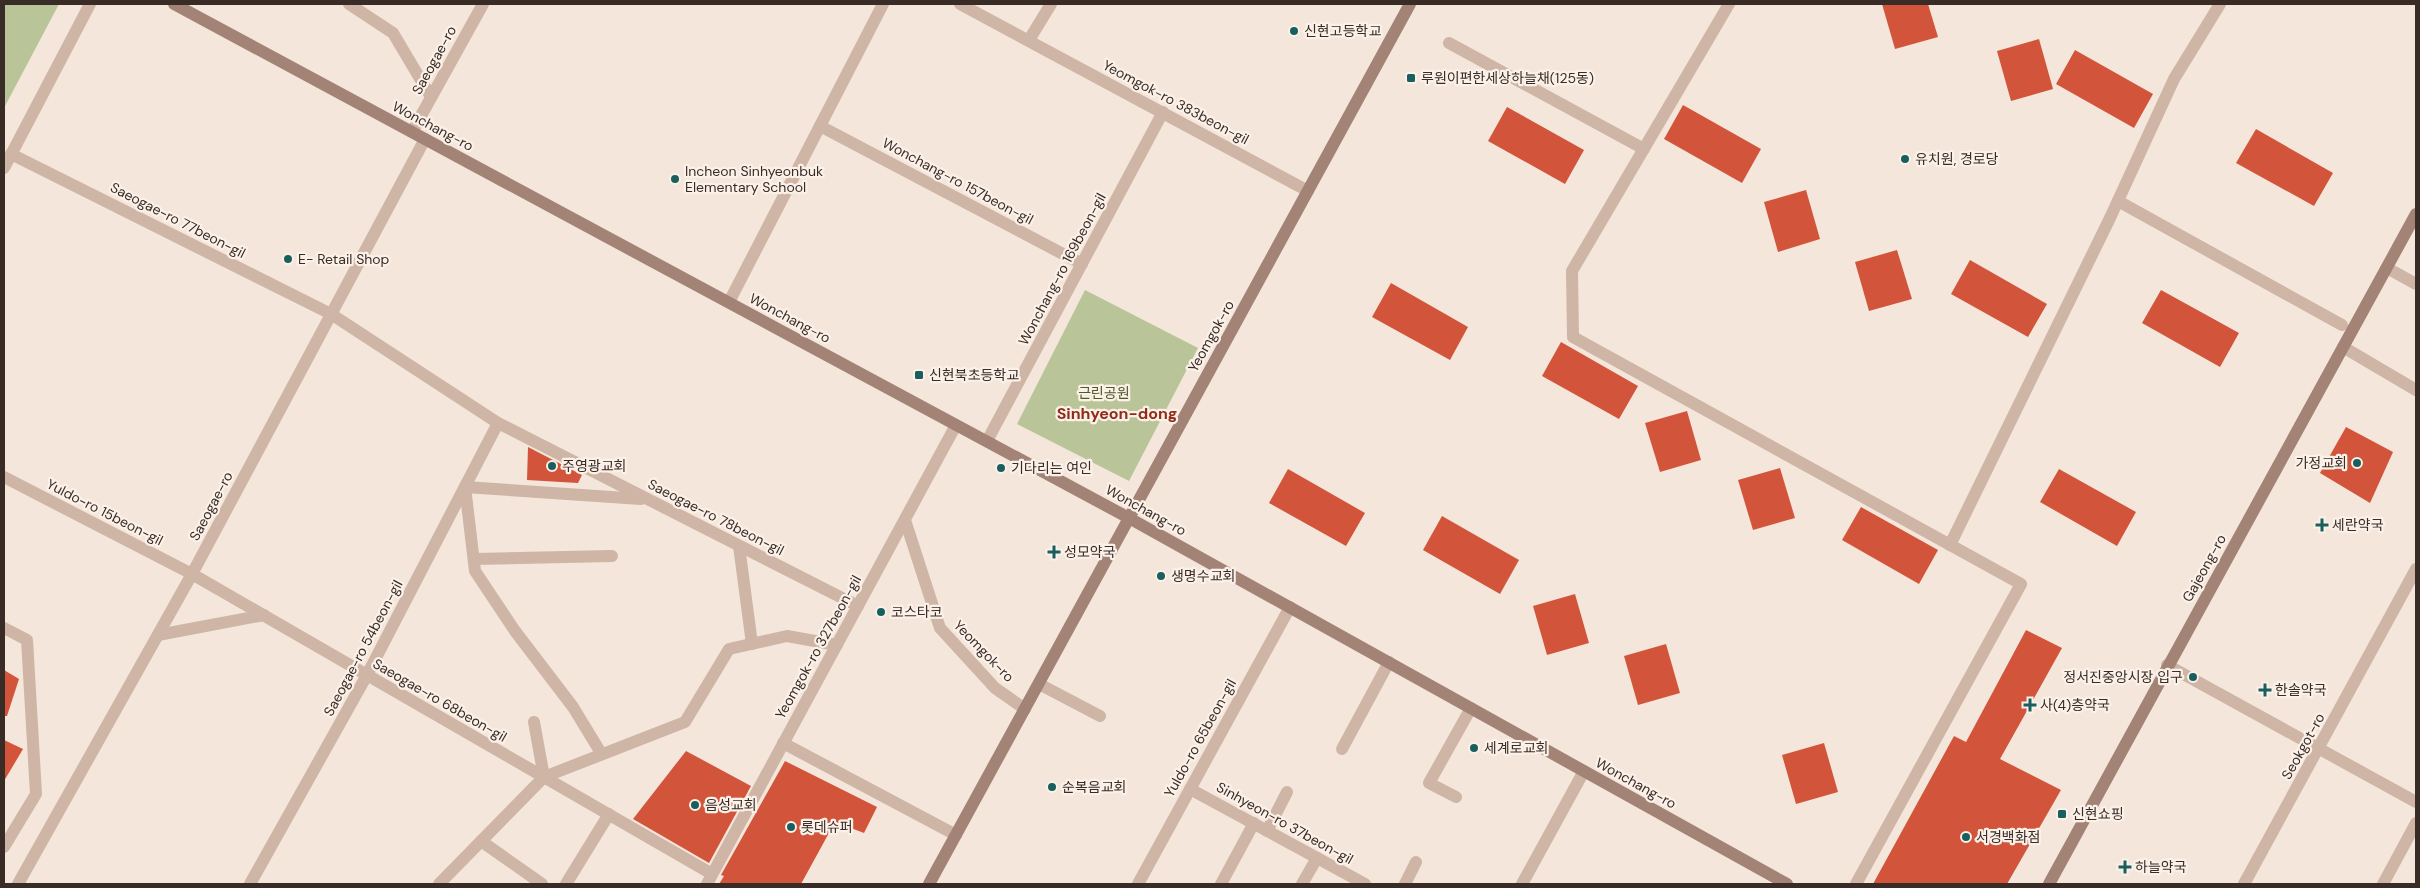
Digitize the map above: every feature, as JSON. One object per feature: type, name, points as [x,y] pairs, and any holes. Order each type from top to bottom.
[{"type":"street","points":[[4,168],[90,4]]},
{"type":"street","name":"Wonchang-ro","points":[[174,4],[1129,518],[1787,884]]},
{"type":"street","points":[[349,4],[393,33],[431,97]]},
{"type":"street","name":"Saeogae-ro","points":[[412,132],[483,4]]},
{"type":"street","points":[[729,302],[883,4]]},
{"type":"street","name":"Yeomgok-ro 383beon-gil","points":[[960,4],[1308,191]]},
{"type":"street","points":[[1029,40],[1051,4]]},
{"type":"street","name":"Yeomgok-ro","points":[[931,884],[1410,4]]},
{"type":"street","points":[[1729,4],[1572,271],[1573,336],[2021,584],[1856,884]]},
{"type":"street","points":[[1950,545],[2118,201],[2174,79],[2220,4]]},
{"type":"street","points":[[1449,44],[1644,149]]},
{"type":"street","name":"Wonchang-ro 169beon-gil","points":[[987,441],[1163,112]]},
{"type":"street","name":"Wonchang-ro 157beon-gil","points":[[820,126],[1082,264]]},
{"type":"street","name":"Saeogae-ro","points":[[18,884],[192,574],[425,138]]},
{"type":"street","name":"Saeogae-ro 77beon-gil","points":[[11,154],[332,314]]},
{"type":"street","points":[[2118,201],[2342,326]]},
{"type":"street","name":"Gajeong-ro","points":[[2049,884],[2416,214]]},
{"type":"street","points":[[2387,268],[2416,284]]},
{"type":"street","name":"Saeogae-ro 78beon-gil","points":[[332,314],[498,423],[858,606]]},
{"type":"street","points":[[2343,347],[2416,390]]},
{"type":"street","name":"Saeogae-ro 54beon-gil","points":[[250,884],[367,675],[498,423]]},
{"type":"street","name":"Yeomgok-ro 327beon-gil","points":[[709,879],[956,425]]},
{"type":"street","name":"Yuldo-ro 15beon-gil","points":[[4,477],[192,574]]},
{"type":"street","points":[[601,753],[573,707],[515,631],[475,571],[465,487],[647,499]]},
{"type":"street","name":"Yeomgok-ro","points":[[904,520],[940,628],[995,688],[1025,710]]},
{"type":"street","points":[[739,546],[752,644]]},
{"type":"street","points":[[474,559],[612,556]]},
{"type":"street","name":"Seokgot-ro","points":[[2244,884],[2319,748],[2411,592],[2416,569]]},
{"type":"street","name":"Saeogae-ro 68beon-gil","points":[[192,574],[609,814],[709,879]]},
{"type":"street","name":"Yuldo-ro 65beon-gil","points":[[1138,884],[1290,607]]},
{"type":"street","points":[[158,636],[264,615]]},
{"type":"street","points":[[4,628],[28,640],[36,794],[4,847]]},
{"type":"street","points":[[439,884],[544,776],[685,722],[729,649],[787,636],[837,645]]},
{"type":"street","points":[[1342,749],[1389,662]]},
{"type":"street","points":[[2168,665],[2416,802]]},
{"type":"street","points":[[1039,684],[1100,716]]},
{"type":"street","points":[[1456,797],[1429,782],[1471,708]]},
{"type":"street","points":[[534,722],[544,776]]},
{"type":"street","points":[[783,743],[956,835]]},
{"type":"street","points":[[1522,884],[1584,771]]},
{"type":"street","name":"Sinhyeon-ro 37beon-gil","points":[[1190,789],[1365,884]]},
{"type":"street","points":[[1267,831],[1287,792]]},
{"type":"street","points":[[566,884],[609,814]]},
{"type":"street","points":[[1221,884],[1254,823]]},
{"type":"street","points":[[2383,884],[2416,823]]},
{"type":"street","points":[[481,840],[542,884]]},
{"type":"street","points":[[1302,884],[1317,858]]},
{"type":"street","points":[[1405,884],[1416,862]]},
{"type":"green space","points":[[4,4],[59,4],[4,108]]},
{"type":"green space","name":"근린공원","points":[[1085,290],[1198,348],[1129,481],[1017,424]]},
{"type":"building","points":[[1882,4],[1928,4],[1938,37],[1895,49]]},
{"type":"building","points":[[2039,39],[2053,89],[2011,101],[1997,51]]},
{"type":"building","points":[[2075,50],[2153,94],[2134,128],[2056,84]]},
{"type":"building","points":[[1683,105],[1761,149],[1742,183],[1664,139]]},
{"type":"building","points":[[1507,107],[1584,150],[1565,184],[1488,141]]},
{"type":"building","points":[[2256,129],[2333,173],[2314,206],[2236,163]]},
{"type":"building","points":[[1806,190],[1820,239],[1778,252],[1764,202]]},
{"type":"building","points":[[1897,250],[1912,299],[1869,311],[1855,262]]},
{"type":"building","points":[[1970,260],[2047,304],[2028,337],[1951,294]]},
{"type":"building","points":[[1391,283],[1468,327],[1450,360],[1372,317]]},
{"type":"building","points":[[2161,290],[2239,333],[2220,367],[2142,323]]},
{"type":"building","points":[[1561,342],[1638,386],[1619,419],[1542,376]]},
{"type":"building","points":[[1687,411],[1701,460],[1660,472],[1645,423]]},
{"type":"building","name":"가정교회","points":[[2346,427],[2393,452],[2370,503],[2320,473]]},
{"type":"building","name":"주영광교회","points":[[528,447],[582,475],[578,483],[527,480]]},
{"type":"building","points":[[1780,468],[1795,518],[1753,530],[1738,480]]},
{"type":"building","points":[[1288,469],[1365,513],[1346,546],[1269,503]]},
{"type":"building","points":[[2059,469],[2136,512],[2117,546],[2040,502]]},
{"type":"building","points":[[1861,507],[1938,550],[1919,584],[1842,540]]},
{"type":"building","points":[[1442,516],[1519,560],[1500,594],[1423,550]]},
{"type":"building","points":[[1575,594],[1589,643],[1547,655],[1533,606]]},
{"type":"building","name":"서경백화점","points":[[2026,630],[2062,648],[2000,759],[2061,790],[2007,884],[1873,884],[1954,736],[1966,742]]},
{"type":"building","points":[[1666,644],[1680,693],[1638,705],[1624,656]]},
{"type":"building","points":[[4,670],[19,679],[7,716],[4,716]]},
{"type":"building","points":[[4,740],[23,749],[4,781]]},
{"type":"building","points":[[1824,743],[1838,792],[1796,804],[1782,755]]},
{"type":"building","name":"음성교회","points":[[686,751],[751,786],[709,863],[633,819]]},
{"type":"building","name":"롯데슈퍼","points":[[785,761],[877,807],[864,833],[835,822],[801,884],[719,884],[724,876],[721,875]]},
{"type":"place","name":"신현고등학교","points":[[1294,31]]},
{"type":"place","name":"루원이편한세상하늘채(125동)","points":[[1411,78]]},
{"type":"place","name":"유치원, 경로당","points":[[1905,159]]},
{"type":"place","name":"Incheon Sinhyeonbuk Elementary School","points":[[675,179]]},
{"type":"place","name":"E- Retail Shop","points":[[288,259]]},
{"type":"place","name":"신현북초등학교","points":[[919,375]]},
{"type":"place","name":"가정교회","points":[[2357,463]]},
{"type":"place","name":"주영광교회","points":[[552,466]]},
{"type":"place","name":"기다리는 여인","points":[[1001,468]]},
{"type":"place","name":"세란약국","points":[[2322,525]]},
{"type":"place","name":"성모약국","points":[[1054,552]]},
{"type":"place","name":"생명수교회","points":[[1161,576]]},
{"type":"place","name":"코스타코","points":[[881,612]]},
{"type":"place","name":"정서진중앙시장 입구","points":[[2193,677]]},
{"type":"place","name":"한솔약국","points":[[2265,690]]},
{"type":"place","name":"사(4)층약국","points":[[2030,705]]},
{"type":"place","name":"세계로교회","points":[[1474,748]]},
{"type":"place","name":"순복음교회","points":[[1052,787]]},
{"type":"place","name":"음성교회","points":[[695,805]]},
{"type":"place","name":"신현쇼핑","points":[[2062,814]]},
{"type":"place","name":"롯데슈퍼","points":[[791,827]]},
{"type":"place","name":"서경백화점","points":[[1966,837]]},
{"type":"place","name":"하늘약국","points":[[2125,867]]},
{"type":"district","name":"Sinhyeon-dong","points":[[1117,413]]}]
